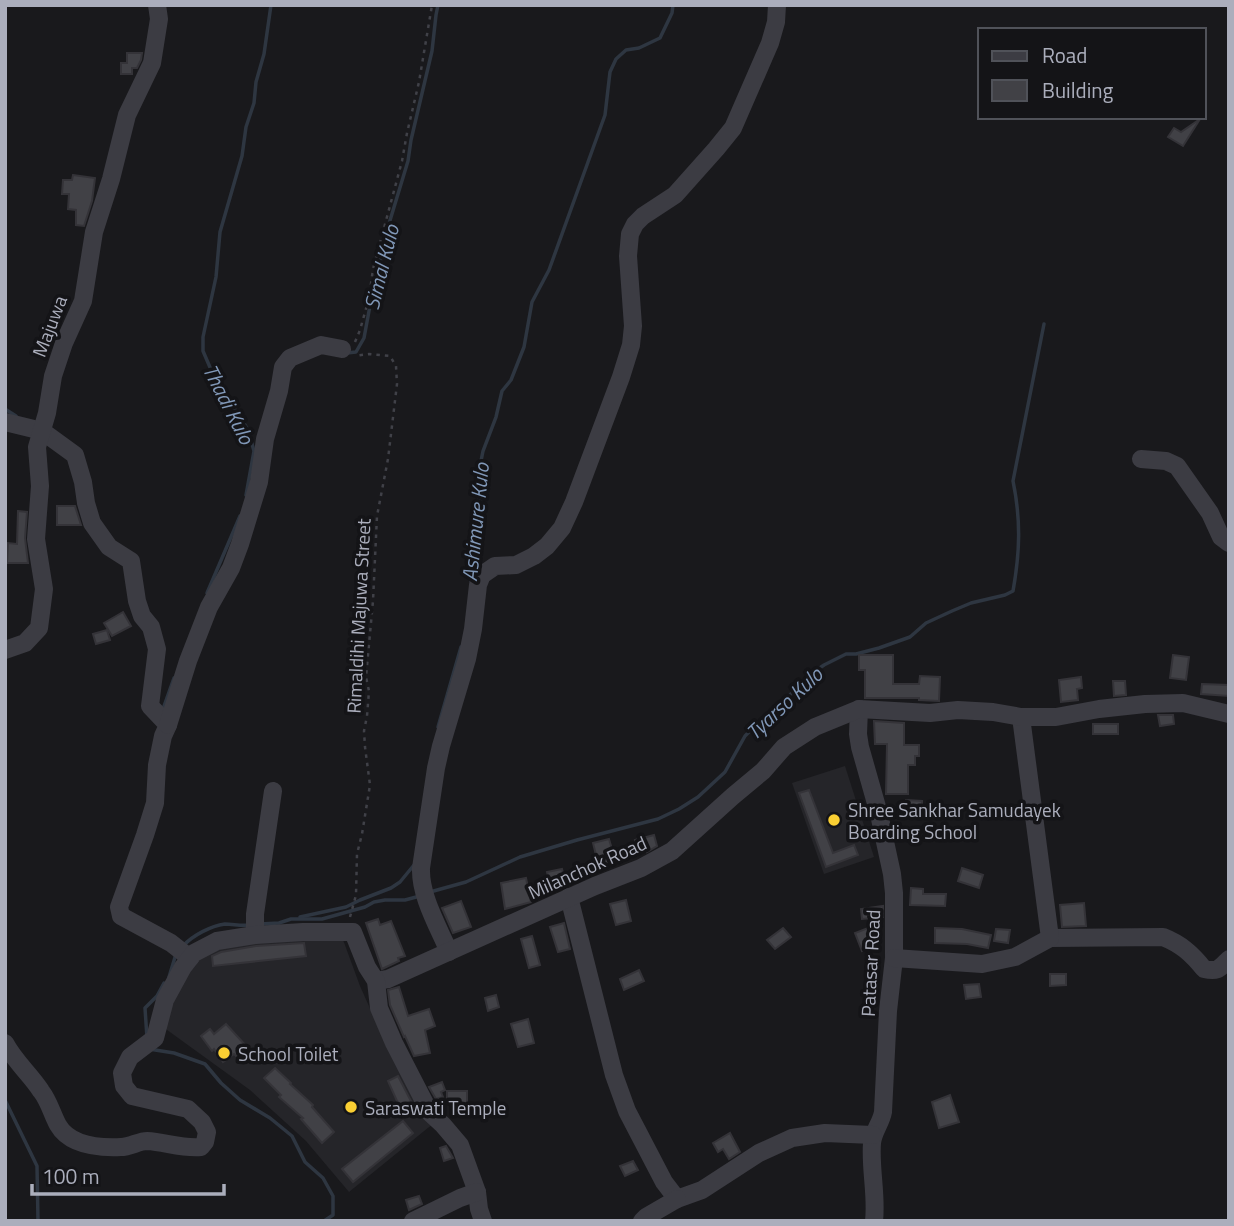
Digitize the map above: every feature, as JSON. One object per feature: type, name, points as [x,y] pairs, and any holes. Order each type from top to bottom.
[{"type":"street","name":"Majuwa","points":[[5,650],[25,643],[39,628],[44,589],[36,539],[40,486],[37,447],[47,413],[53,376],[83,300],[94,232],[128,115],[152,63],[159,19],[157,5]]},
{"type":"street","points":[[449,952],[421,879],[436,768],[467,659],[478,585],[482,575],[495,566],[516,565],[534,556],[547,546],[562,528],[631,345],[634,326],[628,256],[630,234],[643,216],[675,195],[733,128],[770,43],[777,5]]},
{"type":"street","points":[[347,353],[313,349],[290,358],[283,367],[265,439],[259,482],[231,568],[209,607],[166,723],[157,765],[155,803],[119,907],[121,916],[182,951],[217,941],[256,935],[353,932],[367,967],[376,981],[379,1008],[394,1043],[430,1113],[460,1145],[477,1192],[483,1221]]},
{"type":"street","points":[[5,422],[42,431],[75,455],[92,523],[109,547],[131,561],[137,601],[142,616],[151,627],[157,649],[150,706],[166,723]]},
{"type":"street","points":[[1141,459],[1166,461],[1177,466],[1210,513],[1221,537],[1229,543]]},
{"type":"street","points":[[859,709],[930,712],[958,710],[1021,717],[1056,717],[1134,705],[1183,703],[1229,714]]},
{"type":"street","name":"Milanchok Road","points":[[376,981],[388,979],[569,897],[641,868],[672,851],[763,771],[785,747],[815,727],[859,709]]},
{"type":"street","name":"Patasar Road","points":[[859,709],[860,747],[892,874],[895,912],[883,1112],[873,1135],[874,1221]]},
{"type":"street","points":[[1021,717],[1051,938]]},
{"type":"street","points":[[256,935],[254,914],[273,791]]},
{"type":"street","points":[[569,897],[614,1075],[628,1111],[664,1181],[677,1199]]},
{"type":"street","points":[[894,958],[982,964],[1014,957],[1051,938],[1163,937],[1178,943],[1204,969],[1213,971],[1221,968],[1229,959]]},
{"type":"street","points":[[5,1043],[12,1056],[41,1091],[59,1127],[67,1136],[81,1143],[103,1148],[126,1147],[146,1141],[201,1147],[207,1132],[202,1122],[188,1109],[132,1096],[124,1086],[122,1073],[130,1057],[155,1038],[165,1000],[178,975],[182,951]]},
{"type":"street","points":[[642,1221],[677,1199],[702,1190],[759,1153],[792,1138],[825,1133],[873,1135]]},
{"type":"street","points":[[413,1221],[477,1192]]},
{"type":"path","points":[[347,353],[356,341],[369,298],[373,269],[404,153],[432,5]]},
{"type":"path","name":"Rimaldihi Majuwa Street","points":[[347,353],[390,356],[396,366],[397,384],[388,459],[377,516],[366,677],[369,691],[364,730],[370,785],[357,854],[356,895],[349,922]]},
{"type":"shaded area","name":"Shree Sankhar Samudayek Boarding School","points":[[845,766],[874,857],[824,874],[792,783]]},
{"type":"shaded area","points":[[342,937],[381,1033],[434,1123],[349,1192],[306,1141],[250,1090],[163,1027],[189,965],[217,943]]},
{"type":"building","points":[[127,53],[142,53],[141,60],[137,68],[132,68],[132,74],[121,74],[121,63],[127,63]]},
{"type":"building","points":[[1200,119],[1183,146],[1168,137],[1174,128],[1181,132]]},
{"type":"building","points":[[73,175],[95,178],[92,201],[84,226],[76,225],[76,210],[68,209],[69,194],[62,194],[63,180],[72,180]]},
{"type":"building","points":[[57,506],[75,506],[81,525],[57,525]]},
{"type":"building","points":[[18,511],[27,512],[25,538],[28,563],[7,563],[8,543],[17,544]]},
{"type":"building","points":[[123,612],[131,626],[112,636],[104,623]]},
{"type":"building","points":[[107,630],[110,640],[96,644],[93,634]]},
{"type":"building","points":[[859,655],[893,655],[893,684],[919,684],[920,676],[940,677],[939,701],[919,698],[865,698],[865,670],[859,670]]},
{"type":"building","points":[[1173,655],[1189,657],[1186,680],[1170,678]]},
{"type":"building","points":[[1081,677],[1082,688],[1077,689],[1078,700],[1061,702],[1059,680]]},
{"type":"building","points":[[1113,681],[1125,681],[1126,695],[1114,696]]},
{"type":"building","points":[[1202,684],[1229,685],[1229,696],[1201,694]]},
{"type":"building","points":[[1158,715],[1173,715],[1174,724],[1160,726]]},
{"type":"building","points":[[874,721],[904,723],[904,745],[919,745],[919,756],[915,756],[915,765],[908,765],[908,794],[886,794],[887,744],[875,744]]},
{"type":"building","points":[[1093,724],[1118,724],[1118,734],[1093,734]]},
{"type":"building","points":[[809,790],[833,853],[854,845],[858,855],[826,867],[799,793]]},
{"type":"building","points":[[906,800],[922,801],[922,813],[906,813]]},
{"type":"building","points":[[654,835],[657,846],[647,852],[646,849],[638,851],[635,840]]},
{"type":"building","points":[[609,839],[616,863],[599,867],[593,843]]},
{"type":"building","points":[[962,868],[983,875],[979,888],[958,881]]},
{"type":"building","points":[[562,869],[565,881],[550,885],[547,872]]},
{"type":"building","points":[[526,878],[531,902],[505,909],[501,883]]},
{"type":"building","points":[[911,888],[923,889],[923,894],[946,894],[945,906],[910,905]]},
{"type":"building","points":[[626,900],[631,921],[616,925],[610,904]]},
{"type":"building","points":[[461,901],[471,927],[453,933],[442,908]]},
{"type":"building","points":[[1084,903],[1086,926],[1062,927],[1060,905]]},
{"type":"building","points":[[883,906],[883,917],[862,919],[861,909]]},
{"type":"building","points":[[378,919],[380,925],[391,921],[405,956],[382,969],[366,923]]},
{"type":"building","points":[[564,923],[570,949],[558,952],[550,927]]},
{"type":"building","points":[[783,928],[791,937],[775,949],[767,940]]},
{"type":"building","points":[[868,928],[874,947],[862,951],[855,933]]},
{"type":"building","points":[[935,928],[962,929],[991,935],[988,948],[935,943]]},
{"type":"building","points":[[996,929],[1010,930],[1008,943],[994,941]]},
{"type":"building","points":[[532,936],[540,965],[529,968],[521,939]]},
{"type":"building","points":[[304,943],[306,956],[213,966],[212,956],[221,952],[256,946]]},
{"type":"building","points":[[639,970],[644,981],[624,990],[620,979]]},
{"type":"building","points":[[1050,974],[1066,974],[1066,985],[1050,986]]},
{"type":"building","points":[[979,984],[981,997],[966,999],[964,985]]},
{"type":"building","points":[[399,987],[408,1016],[429,1009],[435,1026],[425,1030],[430,1053],[414,1056],[404,1037],[390,1005],[388,990]]},
{"type":"building","points":[[496,995],[499,1007],[488,1011],[485,998]]},
{"type":"building","points":[[528,1019],[534,1043],[518,1047],[511,1024]]},
{"type":"building","points":[[226,1024],[247,1047],[223,1062],[201,1036],[210,1029],[214,1034]]},
{"type":"building","points":[[275,1068],[313,1105],[334,1132],[322,1143],[301,1119],[303,1118],[279,1097],[281,1095],[264,1078]]},
{"type":"building","points":[[398,1076],[413,1105],[401,1110],[388,1081]]},
{"type":"building","points":[[442,1082],[445,1090],[441,1092],[443,1097],[436,1099],[429,1087]]},
{"type":"building","points":[[447,1091],[467,1091],[467,1106],[455,1106],[455,1102],[447,1102]]},
{"type":"building","points":[[950,1095],[959,1122],[939,1128],[932,1102]]},
{"type":"building","points":[[403,1121],[413,1133],[353,1182],[342,1169]]},
{"type":"building","points":[[730,1133],[740,1152],[729,1159],[723,1149],[718,1152],[713,1143]]},
{"type":"building","points":[[446,1146],[453,1158],[444,1161],[440,1148]]},
{"type":"building","points":[[633,1161],[638,1170],[625,1176],[620,1166]]},
{"type":"building","points":[[419,1196],[422,1204],[409,1210],[406,1200]]},
{"type":"waterway","name":"Thadi Kulo","points":[[246,495],[254,451],[248,430],[212,372],[203,351],[203,337],[216,277],[220,232],[254,103],[271,5]]},
{"type":"waterway","name":"Simal Kulo","points":[[347,353],[356,352],[364,338],[377,268],[384,252],[388,227],[408,161],[432,51],[438,5]]},
{"type":"waterway","name":"Ashimure Kulo","points":[[471,581],[474,532],[481,507],[476,486],[483,451],[496,417],[502,391],[511,380],[524,347],[532,302],[549,270],[605,115],[610,72],[616,59],[626,50],[639,48],[660,38],[673,5]]},
{"type":"waterway","name":"Tyarso Kulo","points":[[430,892],[466,882],[520,857],[658,819],[679,809],[698,797],[725,772],[745,736],[771,715],[807,677],[824,665],[846,654],[879,648],[910,637],[926,623],[952,611],[1013,591],[1019,536],[1013,481],[1044,324]]},
{"type":"waterway","points":[[5,409],[16,416]]},
{"type":"waterway","name":"Thadi Kulo","points":[[207,593],[240,516]]},
{"type":"waterway","name":"Ashimure Kulo","points":[[438,727],[461,647]]},
{"type":"waterway","name":"Thadi Kulo","points":[[163,709],[174,678]]},
{"type":"waterway","name":"Ashimure Kulo","points":[[300,917],[346,907],[391,888],[400,882],[414,865]]},
{"type":"waterway","name":"Tyarso Kulo","points":[[260,924],[291,919],[322,919],[374,902],[420,896]]},
{"type":"waterway","name":"Tyarso Kulo","points":[[183,946],[214,927],[225,924],[249,925]]},
{"type":"waterway","name":"Tyarso Kulo","points":[[169,977],[176,954]]},
{"type":"waterway","points":[[147,1038],[145,1008],[157,996],[164,983]]},
{"type":"waterway","points":[[149,1049],[174,1053],[205,1064],[240,1100],[270,1118],[292,1136],[305,1162],[323,1178],[333,1196],[333,1215],[324,1221]]},
{"type":"waterway","points":[[5,1100],[37,1166],[38,1221]]},
{"type":"place","name":"Shree Sankhar Samudayek Boarding School","points":[[834,820]]},
{"type":"place","name":"School Toilet","points":[[224,1053]]},
{"type":"place","name":"Saraswati Temple","points":[[351,1107]]}]
